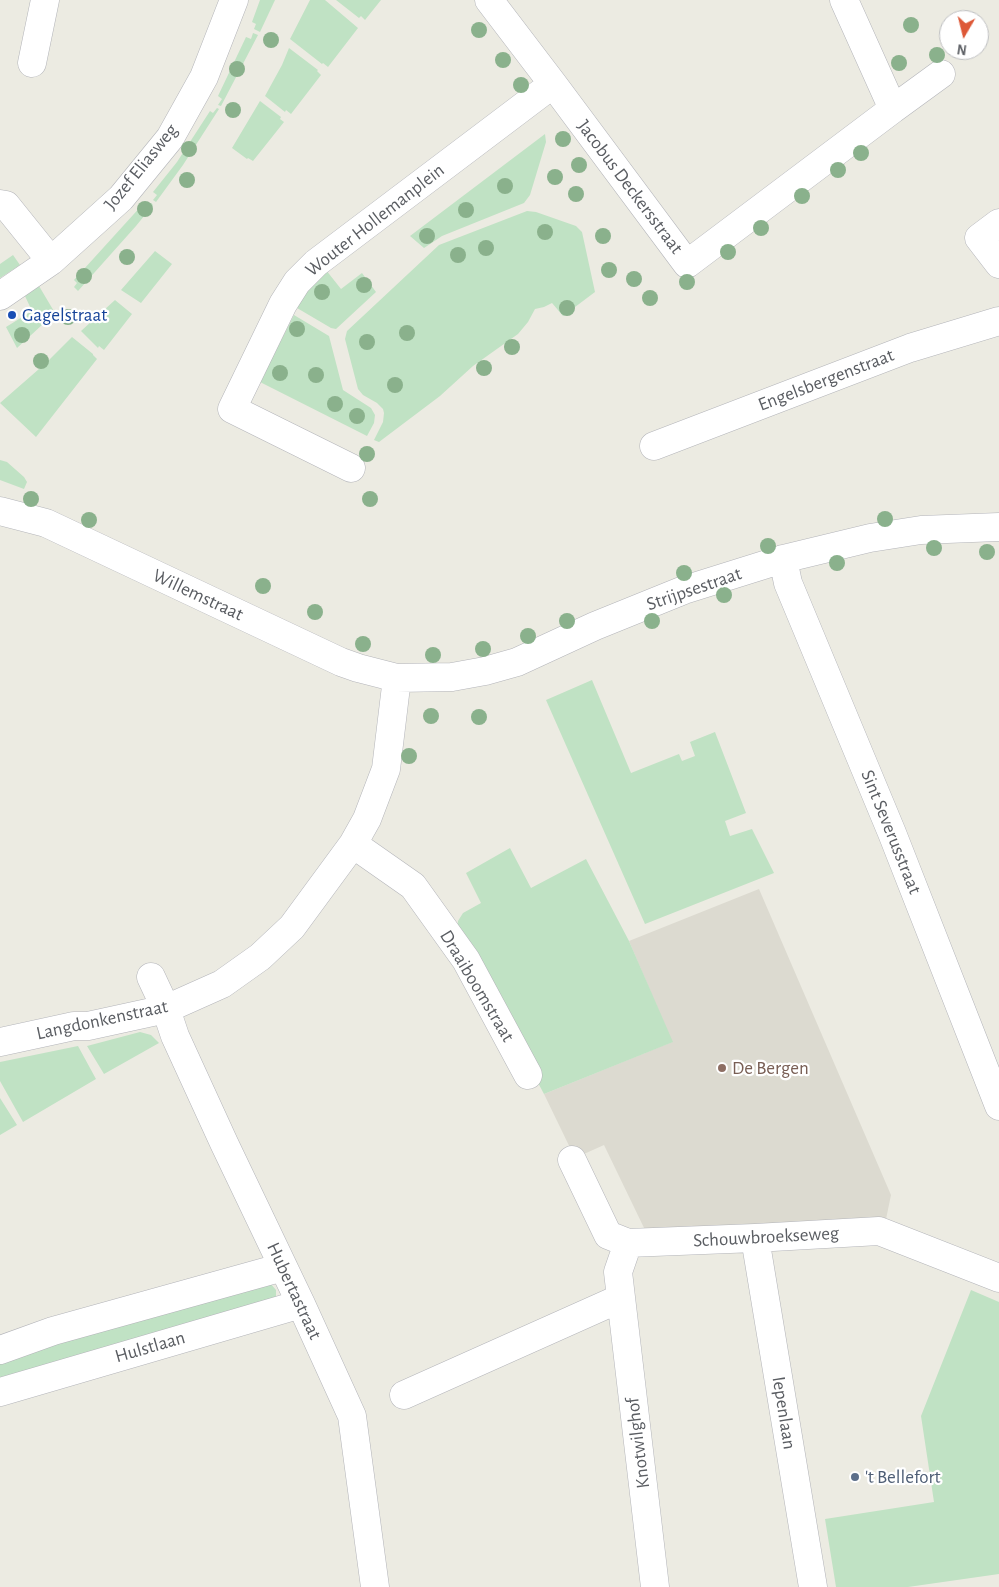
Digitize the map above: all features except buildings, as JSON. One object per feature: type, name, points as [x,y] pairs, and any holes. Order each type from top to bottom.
[{"type":"street","points":[[32,62],[45,0]]},
{"type":"street","name":"Jozef Eliasweg","points":[[0,296],[51,261],[121,198],[170,138],[204,77],[234,0]]},
{"type":"street","name":"Jacobus Deckersstraat","points":[[488,0],[687,264],[941,74]]},
{"type":"street","points":[[844,0],[893,109]]},
{"type":"street","name":"Wouter Hollemanplein","points":[[351,468],[232,409],[284,304],[298,282],[316,263],[553,84]]},
{"type":"street","points":[[0,204],[6,205],[51,261]]},
{"type":"street","points":[[999,223],[979,238],[999,264]]},
{"type":"street","name":"Engelsbergenstraat","points":[[654,446],[910,348],[999,321]]},
{"type":"street","name":"Willemstraat","points":[[0,511],[46,523],[341,662],[397,678]]},
{"type":"street","name":"Strijpsestraat","points":[[397,678],[452,676],[485,671],[517,662],[595,626],[684,590],[783,559],[870,538],[904,533],[999,527]]},
{"type":"street","name":"Sint Severusstraat","points":[[783,559],[788,583],[892,833],[999,1106]]},
{"type":"street","name":"Langdonkenstraat","points":[[0,1042],[166,1009],[222,984],[260,957],[292,927],[353,844],[367,819],[386,769],[397,678]]},
{"type":"street","name":"Draaiboomstraat","points":[[353,844],[413,886],[466,960],[528,1075]]},
{"type":"street","name":"Hubertastraat","points":[[151,977],[166,1009],[175,1036],[352,1416],[375,1587]]},
{"type":"street","points":[[572,1160],[608,1235],[628,1244]]},
{"type":"street","name":"Schouwbroekseweg","points":[[628,1244],[880,1231],[999,1278]]},
{"type":"street","name":"Iepenlaan","points":[[755,1238],[813,1587]]},
{"type":"street","name":"Knotwilghof","points":[[628,1244],[618,1272],[620,1298],[655,1587]]},
{"type":"street","points":[[0,1350],[53,1331],[283,1267]]},
{"type":"street","points":[[404,1395],[620,1298]]},
{"type":"street","name":"Hulstlaan","points":[[0,1392],[301,1304]]},
{"type":"shaded area","name":"De Bergen","points":[[759,889],[891,1195],[885,1224],[861,1218],[646,1232],[604,1145],[575,1158],[544,1094],[672,1042],[629,941]]},
{"type":"green space","points":[[260,0],[275,0],[260,32],[254,29],[256,24],[252,22]]},
{"type":"green space","points":[[310,0],[325,0],[358,28],[328,67],[290,39]]},
{"type":"green space","points":[[336,0],[381,0],[365,20],[361,16],[359,18]]},
{"type":"green space","points":[[253,33],[258,35],[221,106],[218,105],[222,99],[218,96],[246,37],[251,39]]},
{"type":"green space","points":[[289,48],[318,70],[321,75],[291,114],[286,110],[285,112],[265,96]]},
{"type":"green space","points":[[260,101],[281,117],[280,119],[284,122],[253,161],[232,148]]},
{"type":"green space","points":[[217,108],[219,109],[183,165],[156,202],[153,200],[157,195],[153,192],[177,162],[210,111],[213,113]]},
{"type":"green space","points":[[545,134],[546,142],[530,195],[524,203],[442,236],[424,248],[410,236]]},
{"type":"green space","points":[[151,203],[153,205],[136,226],[78,291],[74,287],[77,283],[74,280],[143,204],[147,207]]},
{"type":"green space","points":[[527,211],[536,212],[576,226],[582,232],[595,292],[563,316],[552,303],[535,309],[528,322],[518,334],[473,366],[440,396],[379,442],[374,440],[383,422],[384,413],[377,403],[363,395],[358,389],[345,339],[347,331],[439,245]]},
{"type":"green space","points":[[155,251],[172,264],[141,303],[121,290]]},
{"type":"green space","points":[[13,255],[20,265],[0,278],[0,264]]},
{"type":"green space","points":[[326,270],[341,289],[362,273],[376,292],[336,329],[297,308],[304,292]]},
{"type":"green space","points":[[39,286],[55,313],[17,348],[6,327],[32,311],[25,296]]},
{"type":"green space","points":[[115,300],[132,314],[104,350],[99,346],[98,348],[81,331]]},
{"type":"green space","points":[[294,315],[329,336],[343,390],[371,408],[375,415],[374,423],[367,436],[260,382]]},
{"type":"green space","points":[[72,337],[97,359],[36,437],[0,403],[47,362]]},
{"type":"green space","points":[[0,460],[7,462],[24,477],[27,482],[24,489],[0,480]]},
{"type":"green space","points":[[592,680],[631,773],[679,754],[682,761],[695,756],[690,742],[715,732],[746,813],[725,821],[730,836],[752,829],[774,873],[645,924],[546,700]]},
{"type":"green space","points":[[510,848],[531,888],[586,859],[629,941],[673,1042],[544,1094],[457,931],[458,921],[463,913],[481,903],[466,873]]},
{"type":"green space","points":[[140,1032],[151,1035],[159,1043],[104,1074],[87,1046]]},
{"type":"green space","points":[[78,1046],[96,1079],[23,1122],[0,1081],[0,1062]]},
{"type":"green space","points":[[0,1098],[17,1125],[0,1135]]},
{"type":"green space","points":[[270,1283],[276,1290],[276,1298],[0,1383],[0,1358]]},
{"type":"green space","points":[[971,1290],[999,1302],[999,1574],[908,1587],[836,1587],[825,1519],[934,1502],[921,1416]]},
{"type":"place","name":"Gagelstraat","points":[[12,315]]},
{"type":"place","name":"De Bergen","points":[[722,1068]]},
{"type":"place","name":"'t Bellefort","points":[[855,1477]]}]
